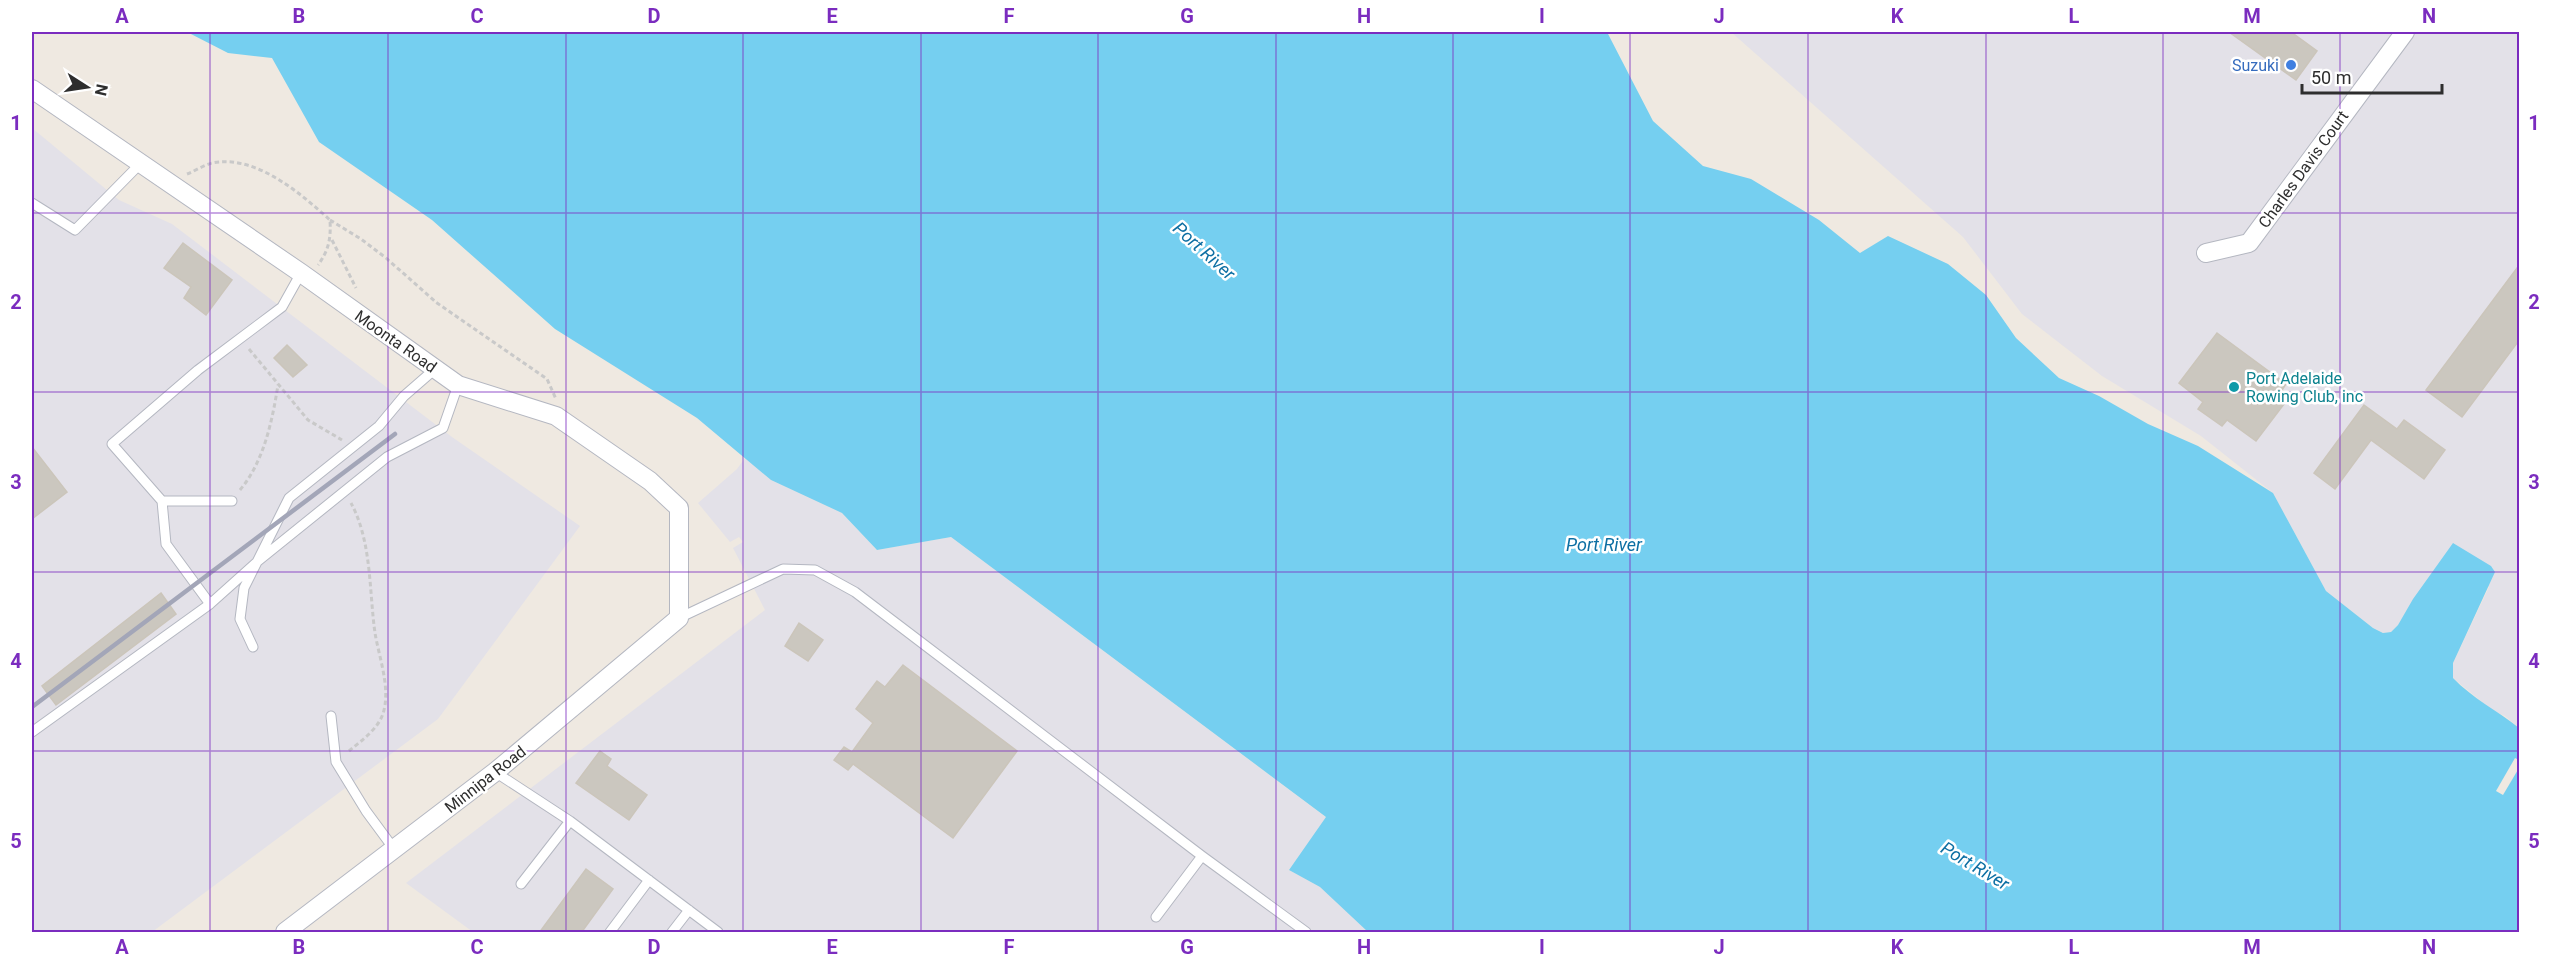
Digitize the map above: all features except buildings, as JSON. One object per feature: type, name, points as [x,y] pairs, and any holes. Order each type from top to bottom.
[{"type":"street","name":"Charles Davis Court","points":[[2206,253],[2249,243],[2405,32]]},
{"type":"street","name":"Moonta Road","points":[[32,89],[139,165],[305,276],[458,385],[556,416],[650,482],[679,508],[679,618]]},
{"type":"street","name":"Minnipa Road","points":[[285,933],[495,772],[679,618]]},
{"type":"lane","points":[[32,203],[75,230],[139,165]]},
{"type":"lane","points":[[210,604],[166,544],[162,501],[112,444],[198,370],[282,308],[305,276]]},
{"type":"lane","points":[[253,647],[240,619],[244,588],[289,498],[379,426],[404,396],[435,369]]},
{"type":"lane","points":[[32,732],[210,604],[258,561],[387,457],[443,428],[458,385]]},
{"type":"lane","points":[[162,501],[232,501]]},
{"type":"lane","points":[[679,618],[783,569],[815,570],[855,592],[1306,933]]},
{"type":"lane","points":[[331,716],[336,762],[366,811],[394,849]]},
{"type":"lane","points":[[495,772],[570,821],[718,933]]},
{"type":"lane","points":[[521,884],[570,821]]},
{"type":"lane","points":[[1156,917],[1202,856]]},
{"type":"lane","points":[[610,933],[649,880]]},
{"type":"lane","points":[[672,933],[689,910]]},
{"type":"path","points":[[168,183],[213,163],[241,164],[281,178],[330,220],[378,252],[437,303],[547,379],[556,396],[556,416]]},
{"type":"path","points":[[330,220],[331,239],[356,290]]},
{"type":"path","points":[[305,276],[325,255],[331,239]]},
{"type":"path","points":[[239,339],[308,420],[353,446]]},
{"type":"path","points":[[232,501],[254,473],[273,411],[278,385]]},
{"type":"path","points":[[336,762],[370,734],[384,712],[386,696],[363,538],[358,516],[345,491]]},
{"type":"shaded area","points":[[1731,32],[2519,32],[2519,728],[2505,716],[2493,711],[2453,678],[2453,663],[2489,587],[2434,570],[2391,632],[2383,633],[2373,628],[2326,591],[2273,493],[2201,436],[2102,376],[2022,314],[1963,237]]},
{"type":"shaded area","points":[[32,128],[119,200],[172,224],[452,437],[580,526],[438,719],[152,932],[32,932]]},
{"type":"shaded area","points":[[745,458],[771,480],[842,513],[877,550],[951,537],[1327,818],[1289,870],[1320,887],[1368,932],[473,932],[406,883],[765,610],[733,548],[743,542],[739,537],[730,542],[698,503],[737,469]]},
{"type":"water","name":"Port River","points":[[190,32],[1607,32],[1653,121],[1703,166],[1751,179],[1819,220],[1860,253],[1888,236],[1948,264],[1986,295],[2016,338],[2059,378],[2099,396],[2148,424],[2198,446],[2273,493],[2326,591],[2373,628],[2383,633],[2391,632],[2398,625],[2413,599],[2453,543],[2491,566],[2495,572],[2453,663],[2453,678],[2468,692],[2519,728],[2519,932],[1368,932],[1320,887],[1289,870],[1326,817],[951,537],[877,550],[842,513],[771,480],[697,418],[555,329],[432,220],[319,142],[272,58],[228,53]]},
{"type":"pier","points":[[2515,758],[2519,760],[2519,768],[2503,795],[2496,791]]},
{"type":"railway","points":[[32,707],[395,434]]},
{"type":"place","name":"Suzuki","points":[[2291,65]]},
{"type":"place","name":"Port Adelaide Rowing Club, inc","points":[[2234,387]]}]
